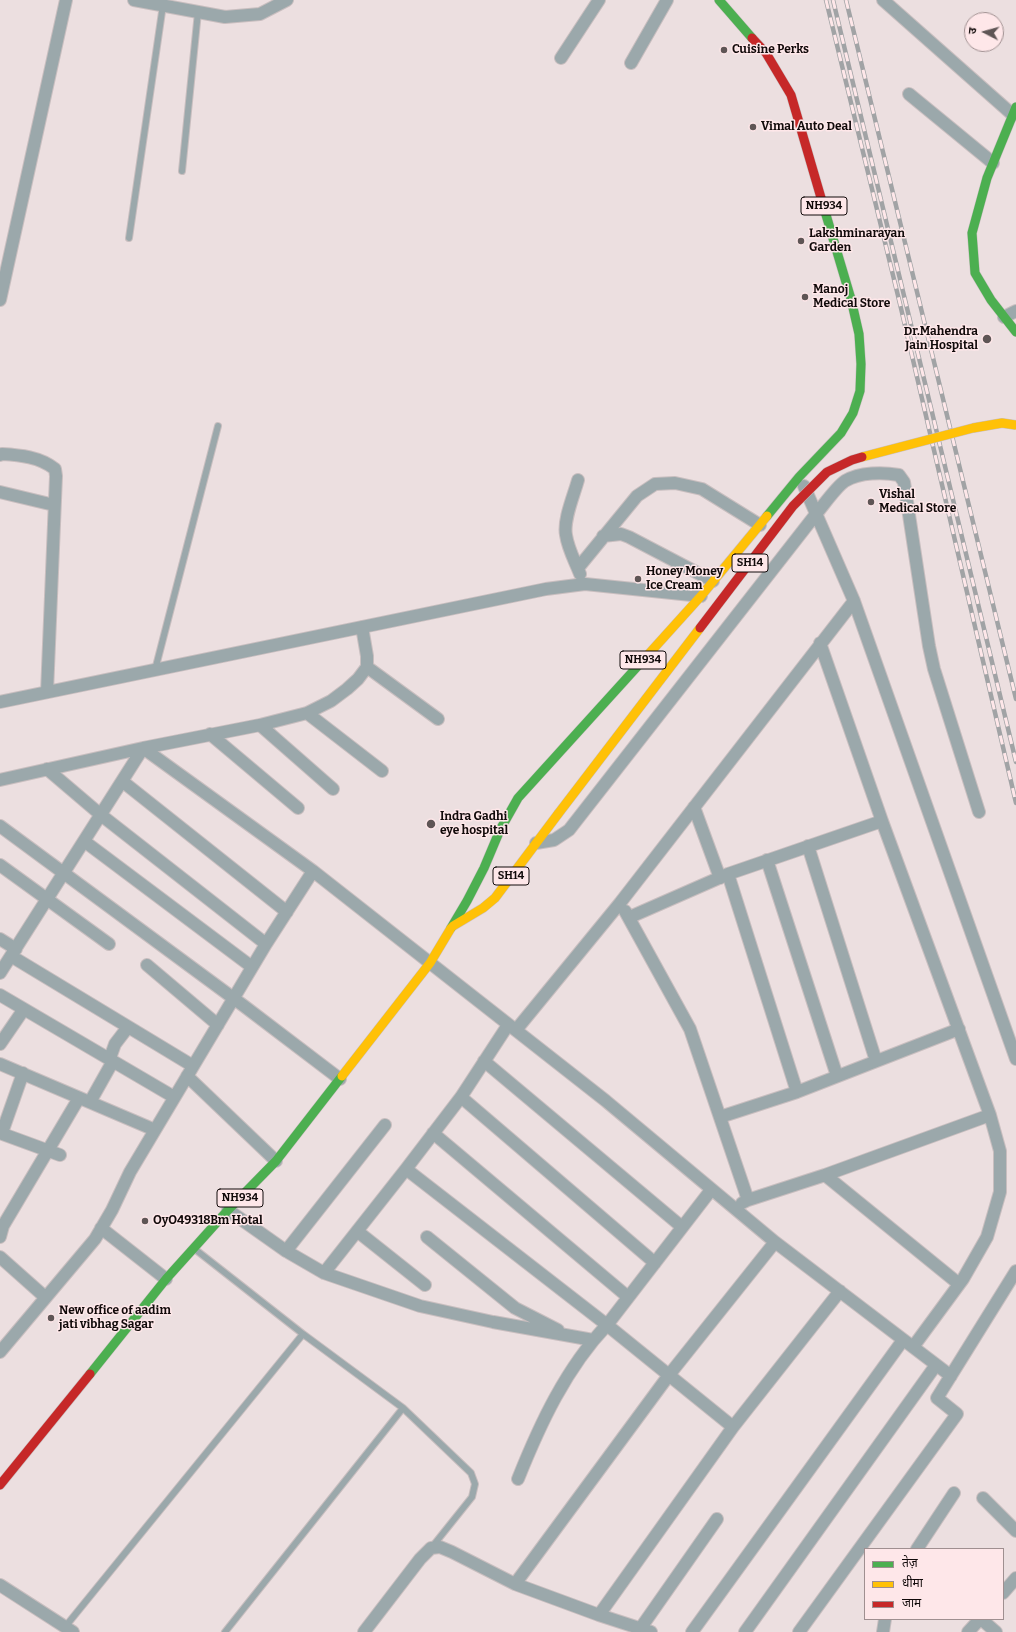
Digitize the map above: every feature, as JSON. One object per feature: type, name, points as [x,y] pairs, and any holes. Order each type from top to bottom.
[{"type":"main road","name":"NH934","points":[[0,1485],[166,1279],[228,1210],[276,1161],[430,963],[453,926],[484,868],[500,830],[518,798],[701,596],[799,477],[841,433],[853,413],[860,391],[862,364],[859,334],[851,299],[791,95],[766,53],[719,0]]},
{"type":"main road","points":[[1014,111],[987,178],[972,233],[975,273],[991,300],[1016,332]]},
{"type":"main road","name":"SH14","points":[[453,926],[483,908],[495,898],[793,506],[827,472],[852,460],[974,428],[1002,423],[1016,425]]},
{"type":"street","points":[[0,300],[66,0]]},
{"type":"street","points":[[134,0],[225,17],[260,14],[287,0]]},
{"type":"street","points":[[561,58],[599,0]]},
{"type":"street","points":[[631,64],[667,0]]},
{"type":"street","points":[[883,0],[1014,111]]},
{"type":"street","points":[[909,94],[993,163]]},
{"type":"street","points":[[1004,317],[1016,311]]},
{"type":"street","points":[[0,455],[23,455],[49,464],[55,469],[47,692]]},
{"type":"street","points":[[536,843],[554,840],[569,830],[816,514],[844,482],[857,476],[888,473],[899,475],[904,482],[934,670],[978,812]]},
{"type":"street","points":[[799,477],[854,601],[1016,1059]]},
{"type":"street","points":[[578,480],[565,534],[569,549],[585,584]]},
{"type":"street","points":[[578,568],[603,536],[638,496],[656,484],[675,483],[702,489],[760,525]]},
{"type":"street","points":[[0,492],[54,505]]},
{"type":"street","points":[[603,536],[621,534],[629,537],[713,581]]},
{"type":"street","points":[[0,702],[546,589],[585,584],[701,596]]},
{"type":"street","points":[[324,1273],[434,1132],[484,1061],[620,903],[854,601]]},
{"type":"street","points":[[0,780],[260,724],[307,712],[331,701],[347,689],[358,679],[367,666],[368,656],[362,627]]},
{"type":"street","points":[[820,643],[882,821],[990,1115],[1000,1151],[1000,1192],[987,1237],[959,1284],[913,1347]]},
{"type":"street","points":[[367,666],[438,719]]},
{"type":"street","points":[[307,712],[382,771]]},
{"type":"street","points":[[260,724],[333,789]]},
{"type":"street","points":[[210,734],[298,808]]},
{"type":"street","points":[[0,973],[143,748]]},
{"type":"street","points":[[143,748],[313,871],[606,1101],[775,1242],[951,1376]]},
{"type":"street","points":[[47,769],[101,815],[266,944]]},
{"type":"street","points":[[122,781],[287,912]]},
{"type":"street","points":[[694,807],[724,876],[797,1092]]},
{"type":"street","points":[[630,917],[724,876],[766,860],[882,821]]},
{"type":"street","points":[[0,826],[63,874],[234,998],[340,1079]]},
{"type":"street","points":[[84,841],[252,967]]},
{"type":"street","points":[[808,846],[876,1061]]},
{"type":"street","points":[[766,860],[837,1076]]},
{"type":"street","points":[[0,866],[47,898],[109,944]]},
{"type":"street","points":[[0,1352],[95,1239],[130,1172],[174,1097],[266,944],[313,871]]},
{"type":"street","points":[[620,903],[630,917],[690,1028],[748,1200]]},
{"type":"street","points":[[0,939],[13,952],[128,1026],[190,1071],[276,1161]]},
{"type":"street","points":[[147,965],[218,1025]]},
{"type":"street","points":[[0,995],[174,1097]]},
{"type":"street","points":[[0,1044],[24,1009]]},
{"type":"street","points":[[113,1061],[110,1058],[115,1044],[128,1026]]},
{"type":"street","points":[[720,1117],[797,1092],[959,1029]]},
{"type":"street","points":[[0,1238],[3,1226],[48,1151],[113,1061]]},
{"type":"street","points":[[484,1061],[682,1227]]},
{"type":"street","points":[[0,1064],[155,1130]]},
{"type":"street","points":[[23,1073],[4,1127],[0,1132],[60,1155]]},
{"type":"street","points":[[460,1097],[655,1263]]},
{"type":"street","points":[[734,1208],[748,1200],[825,1175],[990,1115]]},
{"type":"street","points":[[286,1251],[385,1125]]},
{"type":"street","points":[[434,1132],[628,1297]]},
{"type":"street","points":[[406,1169],[607,1325],[734,1427]]},
{"type":"street","points":[[825,1175],[959,1284]]},
{"type":"street","points":[[518,1479],[535,1437],[555,1397],[593,1340],[607,1325],[711,1190]]},
{"type":"street","points":[[228,1210],[286,1251],[324,1273],[420,1306],[493,1322],[593,1340]]},
{"type":"street","points":[[101,1228],[166,1279]]},
{"type":"street","points":[[357,1231],[425,1285]]},
{"type":"street","points":[[427,1237],[515,1308],[568,1336]]},
{"type":"street","points":[[514,1584],[669,1375],[775,1242]]},
{"type":"street","points":[[0,1257],[46,1297]]},
{"type":"street","points":[[799,1632],[957,1414],[937,1398],[1016,1271]]},
{"type":"street","points":[[599,1615],[734,1427],[840,1292]]},
{"type":"street","points":[[692,1632],[904,1340]]},
{"type":"street","points":[[745,1632],[936,1365]]},
{"type":"street","points":[[917,1548],[954,1493]]},
{"type":"street","points":[[984,1498],[1016,1531]]},
{"type":"street","points":[[364,1632],[420,1560],[431,1548],[440,1547],[514,1584],[599,1615],[646,1630],[717,1519]]},
{"type":"street","points":[[1004,1592],[1016,1578]]},
{"type":"street","points":[[0,1585],[69,1629]]},
{"type":"street","points":[[883,1632],[885,1620]]},
{"type":"street","points":[[968,1632],[979,1620]]},
{"type":"street","points":[[981,1620],[996,1632]]},
{"type":"lane","points":[[129,238],[163,5]]},
{"type":"lane","points":[[182,171],[198,12]]},
{"type":"lane","points":[[155,670],[218,426]]},
{"type":"lane","points":[[194,1247],[303,1334],[403,1408],[471,1473],[475,1484],[472,1497],[431,1548]]},
{"type":"lane","points":[[69,1629],[303,1334]]},
{"type":"lane","points":[[225,1632],[403,1408]]},
{"type":"railway","points":[[826,0],[900,304],[1016,803]]},
{"type":"railway","points":[[833,0],[1016,762]]},
{"type":"railway","points":[[846,0],[1016,699]]},
{"type":"traffic: fast","points":[[719,0],[752,38]]},
{"type":"traffic: fast","points":[[1016,107],[987,178],[972,233],[975,273],[991,300],[1016,332]]},
{"type":"traffic: fast","points":[[767,516],[799,477],[841,433],[853,413],[860,391],[861,364],[859,334],[851,299],[824,208]]},
{"type":"traffic: fast","points":[[451,928],[467,901],[484,868],[500,830],[518,798],[646,657]]},
{"type":"traffic: fast","points":[[90,1374],[166,1279],[228,1210],[276,1161],[342,1076]]},
{"type":"traffic: slow","points":[[862,457],[973,428],[1002,423],[1016,425]]},
{"type":"traffic: slow","points":[[646,657],[701,596],[767,516]]},
{"type":"traffic: slow","points":[[558,814],[700,628]]},
{"type":"traffic: slow","points":[[453,926],[483,908],[495,898],[558,814]]},
{"type":"traffic: slow","points":[[342,1076],[430,963],[451,928]]},
{"type":"traffic: jam","points":[[752,38],[766,53],[791,95],[824,208]]},
{"type":"traffic: jam","points":[[700,628],[793,506],[827,472],[862,457]]},
{"type":"traffic: jam","points":[[0,1485],[90,1374]]},
{"type":"place","name":"Cuisine Perks","points":[[724,50]]},
{"type":"place","name":"Vimal Auto Deal","points":[[753,127]]},
{"type":"place","name":"Lakshminarayan Garden","points":[[801,241]]},
{"type":"place","name":"Manoj Medical Store","points":[[805,297]]},
{"type":"place","name":"Dr.Mahendra Jain Hospital","points":[[987,339]]},
{"type":"place","name":"Vishal Medical Store","points":[[871,502]]},
{"type":"place","name":"Honey Money Ice Cream","points":[[638,579]]},
{"type":"place","name":"Indra Gadhi eye hospital","points":[[431,824]]},
{"type":"place","name":"OyO49318Bm Hotal","points":[[145,1221]]},
{"type":"place","name":"New office of aadim jati vibhag Sagar","points":[[51,1318]]}]
